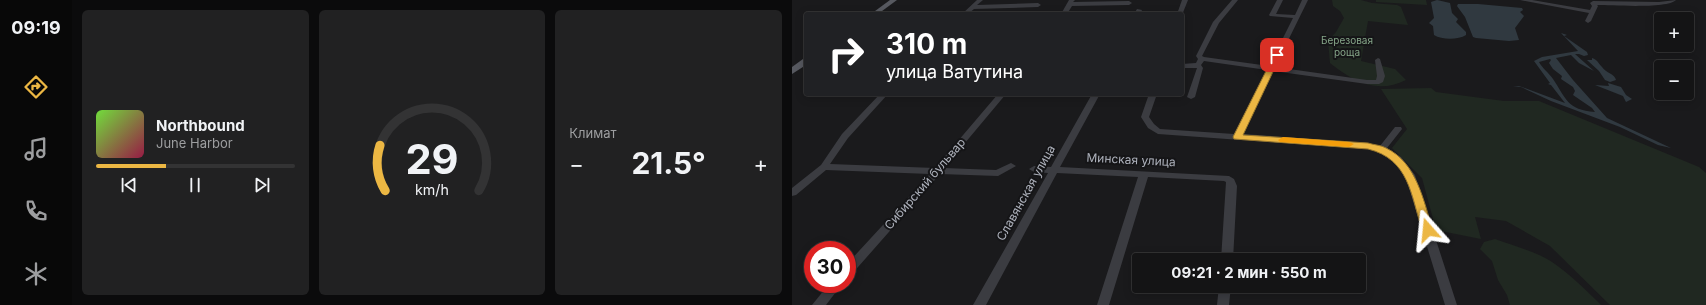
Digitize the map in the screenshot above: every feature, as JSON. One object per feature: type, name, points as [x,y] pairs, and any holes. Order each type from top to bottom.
[{"type":"main road","points":[[877,12],[894,0]]},
{"type":"main road","points":[[792,71],[804,62]]},
{"type":"street","points":[[967,12],[980,0]]},
{"type":"street","points":[[1181,12],[1185,0]]},
{"type":"street","points":[[1191,97],[1192,87],[1200,68],[1199,56],[1215,24],[1235,0]]},
{"type":"street","points":[[1280,0],[1272,15],[1296,17]]},
{"type":"street","points":[[1237,137],[1305,0]]},
{"type":"street","points":[[1523,0],[1592,12]]},
{"type":"street","points":[[1588,0],[1593,3],[1658,4],[1671,2],[1673,0]]},
{"type":"street","points":[[1065,12],[1071,2],[1129,3]]},
{"type":"street","points":[[1588,21],[1595,6],[1593,3]]},
{"type":"street","points":[[973,7],[1038,5]]},
{"type":"street","points":[[1184,66],[1200,62],[1271,68],[1367,82],[1379,82],[1381,76],[1378,60]]},
{"type":"street","points":[[792,193],[824,167],[845,136],[882,96]]},
{"type":"street","name":"Сибирский бульвар","points":[[856,262],[938,170],[1000,96]]},
{"type":"street","name":"Славянская улица","points":[[979,305],[1053,169],[1095,96]]},
{"type":"street","points":[[1152,96],[1145,116],[1155,130],[1162,132],[1368,146],[1382,150],[1398,159],[1410,175],[1451,305]]},
{"type":"street","points":[[1382,150],[1398,129]]},
{"type":"street","points":[[824,167],[998,173],[1011,166]]},
{"type":"street","name":"Минская улица","points":[[1034,169],[1226,178],[1231,181],[1232,186],[1227,253]]},
{"type":"street","points":[[1103,305],[1144,174]]},
{"type":"street","points":[[818,305],[828,293]]},
{"type":"street","points":[[1223,305],[1224,293]]},
{"type":"green space","name":"Березовая роща","points":[[1332,0],[1361,0],[1372,3],[1397,5],[1401,7],[1408,25],[1368,21],[1361,61],[1395,69],[1406,80],[1385,86],[1366,84],[1339,70],[1330,63],[1328,41],[1336,32],[1344,18],[1340,11],[1333,6]]},
{"type":"green space","points":[[1376,0],[1426,0],[1427,5],[1376,2]]},
{"type":"green space","points":[[1431,88],[1436,92],[1504,101],[1539,101],[1699,167],[1706,173],[1706,305],[1610,305],[1550,246],[1506,221],[1475,217],[1481,239],[1436,230],[1422,178],[1392,148],[1407,129],[1381,89]]},
{"type":"green space","points":[[1495,239],[1532,252],[1552,262],[1584,288],[1601,305],[1510,305],[1507,295],[1498,280],[1492,261],[1480,249],[1484,242]]},
{"type":"shaded area","points":[[1437,0],[1450,3],[1452,13],[1458,19],[1456,22],[1466,32],[1466,35],[1459,38],[1450,39],[1437,37],[1434,35],[1433,26],[1429,23],[1434,18],[1431,2]]},
{"type":"shaded area","points":[[1458,4],[1478,4],[1522,8],[1523,10],[1520,12],[1524,16],[1515,28],[1519,40],[1509,41],[1473,37],[1465,17],[1457,6]]},
{"type":"shaded area","points":[[1561,33],[1567,35],[1564,36],[1587,52],[1588,55],[1584,56],[1575,54],[1594,71],[1579,63],[1571,55],[1556,58],[1573,80],[1607,118],[1671,148],[1658,145],[1620,127],[1551,101],[1521,87],[1513,86],[1519,86],[1565,103],[1551,85],[1548,84],[1550,83],[1534,61],[1542,57],[1578,51]],"holes":[[[1551,60],[1549,63],[1553,69],[1562,76],[1561,79],[1573,87],[1575,91],[1573,95],[1592,108],[1595,112],[1578,109],[1568,102],[1553,79],[1539,62]]]},
{"type":"shaded area","points":[[1592,58],[1614,76],[1616,80],[1610,82],[1605,80],[1599,71],[1587,60],[1592,60]]},
{"type":"shaded area","points":[[1608,83],[1621,87],[1626,95],[1632,99],[1626,102],[1623,96],[1595,85],[1609,86]]},
{"type":"slow traffic","points":[[1283,140],[1349,144]]},
{"type":"route","points":[[1277,55],[1237,137],[1368,146],[1382,150],[1398,159],[1410,175],[1428,230]]}]
